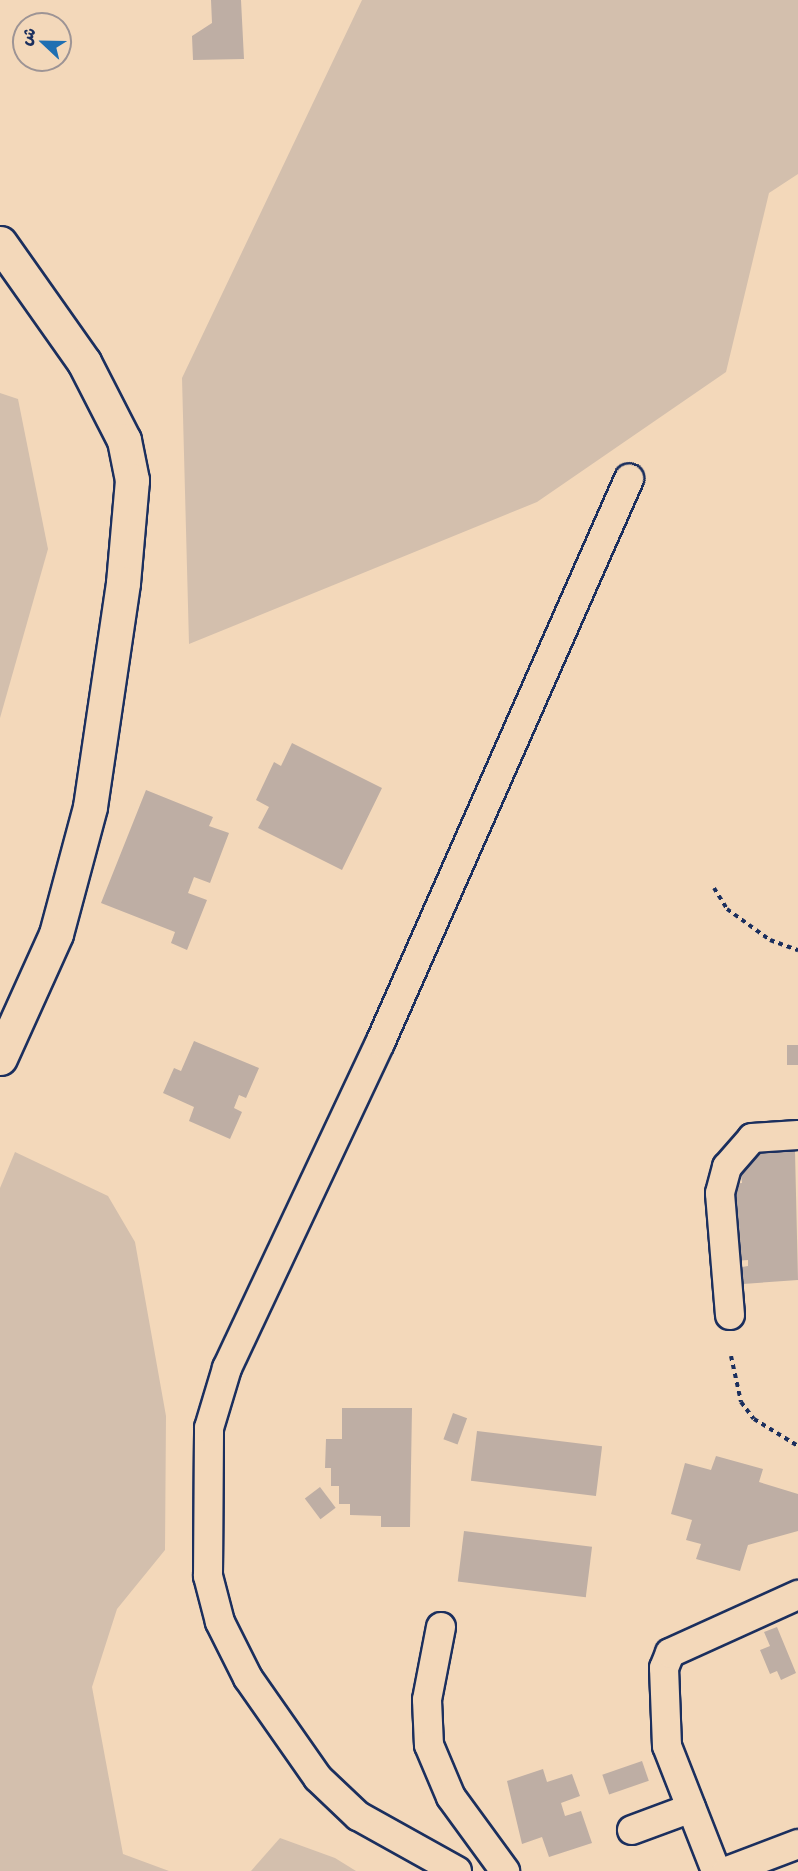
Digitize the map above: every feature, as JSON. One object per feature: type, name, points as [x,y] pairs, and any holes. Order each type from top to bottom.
[{"type":"street","points":[[0,243],[84,362],[124,440],[132,480],[123,584],[90,807],[56,934],[0,1058]]},
{"type":"street","points":[[457,1871],[358,1816],[318,1778],[248,1678],[220,1622],[208,1576],[209,1428],[227,1368],[380,1043],[629,479]]},
{"type":"street","points":[[730,1315],[720,1193],[727,1167],[752,1138],[798,1135]]},
{"type":"street","points":[[716,1871],[667,1746],[663,1693],[670,1653],[798,1595]]},
{"type":"street","points":[[441,1628],[427,1700],[429,1745],[451,1797],[505,1871]]},
{"type":"street","points":[[632,1830],[691,1808]]},
{"type":"street","points":[[727,1871],[798,1844]]},
{"type":"path","points":[[714,888],[727,909],[770,940],[798,950]]},
{"type":"path","points":[[731,1356],[741,1402],[754,1419],[798,1446]]},
{"type":"shaded area","points":[[362,0],[798,0],[798,174],[769,193],[726,372],[537,502],[189,644],[182,378]]},
{"type":"shaded area","points":[[0,393],[18,399],[48,549],[0,718]]},
{"type":"shaded area","points":[[15,1152],[108,1196],[135,1242],[166,1416],[165,1550],[117,1609],[92,1687],[123,1854],[169,1871],[0,1871],[0,1188]]},
{"type":"shaded area","points":[[280,1838],[335,1858],[356,1871],[251,1871]]},
{"type":"building","points":[[211,0],[241,0],[244,59],[193,60],[192,36],[212,23]]},
{"type":"building","points":[[292,743],[382,788],[342,870],[258,828],[269,807],[256,800],[274,762],[281,766]]},
{"type":"building","points":[[146,790],[213,817],[209,826],[229,833],[210,883],[194,877],[188,893],[207,900],[187,950],[171,943],[175,932],[101,903]]},
{"type":"building","points":[[194,1041],[259,1068],[246,1098],[239,1095],[234,1108],[242,1112],[230,1139],[189,1121],[194,1107],[163,1093],[174,1068],[181,1071]]},
{"type":"building","points":[[787,1045],[798,1045],[798,1065],[787,1065]]},
{"type":"building","points":[[795,1151],[798,1280],[743,1284],[742,1267],[748,1266],[748,1260],[734,1261],[737,1210],[730,1210],[729,1184],[742,1183],[741,1174],[737,1174],[741,1155]]},
{"type":"building","points":[[342,1408],[412,1408],[410,1527],[381,1527],[381,1516],[350,1515],[350,1504],[339,1504],[339,1486],[331,1486],[331,1468],[325,1468],[326,1439],[342,1439]]},
{"type":"building","points":[[453,1413],[467,1418],[458,1444],[443,1439]]},
{"type":"building","points":[[477,1431],[602,1446],[596,1496],[471,1481]]},
{"type":"building","points":[[716,1456],[763,1469],[759,1482],[798,1494],[798,1531],[748,1545],[740,1571],[696,1559],[701,1544],[686,1540],[692,1520],[671,1514],[685,1463],[711,1470]]},
{"type":"building","points":[[320,1487],[336,1508],[320,1519],[305,1498]]},
{"type":"building","points":[[464,1531],[592,1547],[586,1597],[458,1582]]},
{"type":"building","points":[[777,1627],[796,1673],[781,1680],[777,1671],[770,1674],[760,1650],[770,1646],[764,1632]]},
{"type":"building","points":[[642,1761],[649,1781],[609,1795],[602,1775]]},
{"type":"building","points":[[543,1769],[547,1782],[572,1774],[580,1796],[561,1803],[565,1816],[581,1811],[592,1843],[549,1857],[542,1837],[522,1844],[507,1781]]}]
